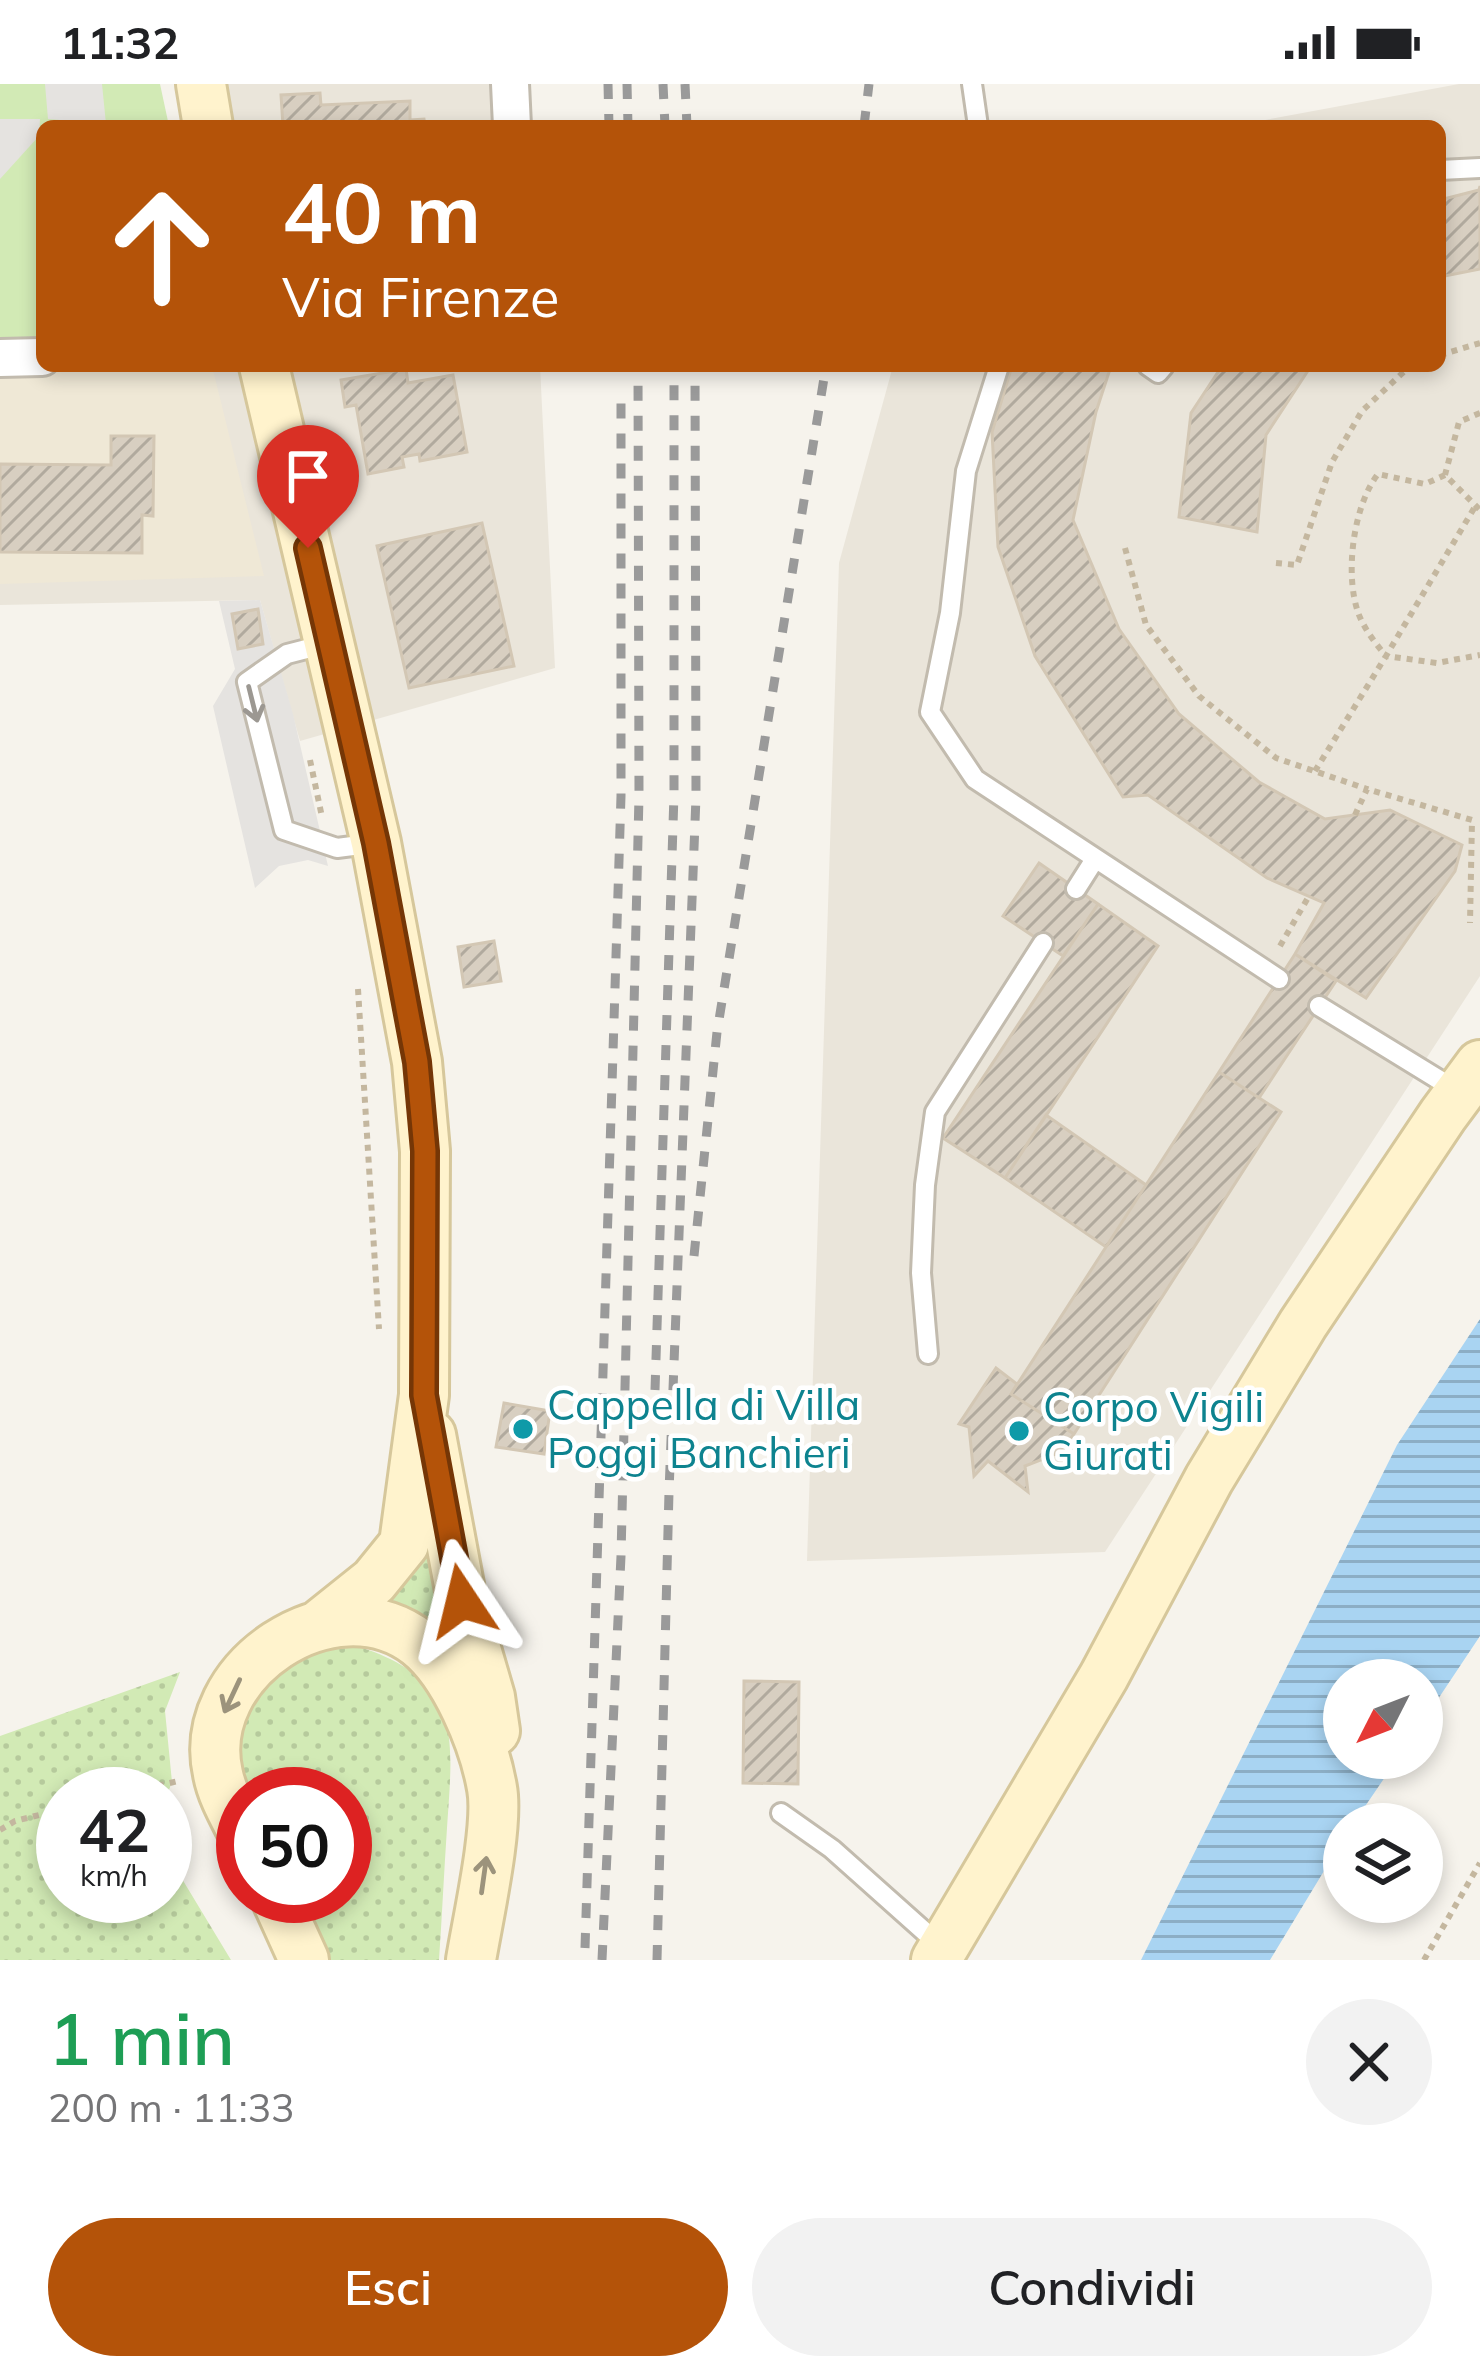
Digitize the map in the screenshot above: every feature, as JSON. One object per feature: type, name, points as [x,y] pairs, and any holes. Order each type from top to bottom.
[{"type":"main road","points":[[201,84],[207,120]]},
{"type":"main road","points":[[218,1767],[225,1704],[238,1680],[260,1654],[319,1625],[374,1582],[404,1544],[424,1395],[425,1151],[417,1062],[352,844],[331,643],[265,372]]},
{"type":"main road","points":[[939,1954],[1104,1676],[1244,1421],[1303,1324],[1470,1079]]},
{"type":"main road","points":[[424,1395],[462,1601],[490,1697],[498,1757],[471,1960]]},
{"type":"main road","points":[[319,1625],[361,1622],[389,1628],[415,1641],[442,1665],[467,1713],[493,1790]]},
{"type":"main road","points":[[287,1923],[304,1960]]},
{"type":"street","points":[[510,84],[512,120]]},
{"type":"street","points":[[0,358],[36,357]]},
{"type":"lane","points":[[972,84],[977,120]]},
{"type":"lane","points":[[1446,170],[1480,168]]},
{"type":"lane","points":[[997,372],[966,471],[950,613],[930,712],[975,779],[1273,974]]},
{"type":"lane","points":[[331,643],[287,654],[247,682],[284,830],[352,844]]},
{"type":"lane","points":[[1076,889],[1095,859]]},
{"type":"lane","points":[[928,1354],[921,1273],[925,1185],[935,1112],[1043,943]]},
{"type":"lane","points":[[1319,1006],[1470,1079]]},
{"type":"lane","points":[[781,1813],[832,1849],[939,1954]]},
{"type":"path","points":[[1446,353],[1480,344]]},
{"type":"path","points":[[1276,563],[1297,566],[1332,462],[1362,411],[1404,372]]},
{"type":"path","points":[[1445,475],[1459,422],[1480,413]]},
{"type":"path","points":[[1445,475],[1425,484],[1378,474],[1362,494],[1352,558],[1358,613],[1386,656],[1437,663],[1480,655]]},
{"type":"path","points":[[1315,771],[1478,508],[1445,475]]},
{"type":"path","points":[[1125,548],[1146,625],[1199,696],[1276,758],[1472,820],[1470,923]]},
{"type":"path","points":[[309,757],[352,844]]},
{"type":"path","points":[[1355,815],[1367,789]]},
{"type":"path","points":[[1273,974],[1309,896]]},
{"type":"path","points":[[357,970],[379,1336]]},
{"type":"path","points":[[0,1830],[36,1816]]},
{"type":"path","points":[[1424,1960],[1480,1863]]},
{"type":"path","points":[[1430,1949],[1439,1960]]},
{"type":"shaded area","points":[[45,84],[102,84],[106,120],[48,119]]},
{"type":"shaded area","points":[[175,84],[527,84],[529,120],[181,120]]},
{"type":"shaded area","points":[[1480,84],[1480,976],[1105,1552],[807,1561],[839,563],[891,372],[1446,372],[1446,120],[1265,120]]},
{"type":"shaded area","points":[[0,119],[40,119],[36,120],[36,139],[0,179]]},
{"type":"shaded area","points":[[0,343],[36,363],[36,372],[540,372],[555,668],[300,741],[260,600],[0,605]]},
{"type":"shaded area","points":[[0,369],[213,372],[264,576],[0,584]]},
{"type":"shaded area","points":[[260,600],[293,714],[328,866],[308,860],[279,866],[255,888],[213,706],[235,669],[219,601]]},
{"type":"green space","points":[[0,84],[160,84],[168,120],[36,120],[36,341],[0,343]]},
{"type":"green space","points":[[425,1530],[460,1657],[391,1614],[384,1596]]},
{"type":"green space","points":[[360,1647],[394,1661],[418,1677],[444,1716],[450,1766],[439,1960],[327,1960],[309,1923],[372,1923],[372,1767],[243,1767],[243,1734],[249,1710],[262,1689],[302,1659]]},
{"type":"green space","points":[[180,1672],[165,1711],[171,1767],[36,1767],[36,1923],[192,1923],[192,1895],[231,1960],[0,1960],[0,1736]]},
{"type":"water","points":[[1480,1319],[1480,1636],[1443,1692],[1443,1659],[1323,1659],[1323,1779],[1384,1779],[1367,1803],[1323,1803],[1323,1873],[1270,1960],[1141,1960],[1397,1445]]},
{"type":"building","points":[[320,93],[321,105],[410,101],[410,120],[283,120],[281,95]]},
{"type":"building","points":[[1480,186],[1480,269],[1446,276],[1446,198]]},
{"type":"building","points":[[406,372],[408,383],[453,375],[467,452],[420,461],[419,454],[402,457],[404,467],[368,474],[356,405],[345,407],[341,380]]},
{"type":"building","points":[[1010,372],[1109,372],[1073,520],[1119,629],[1179,714],[1259,782],[1325,819],[1390,810],[1462,845],[1455,871],[1366,998],[1295,954],[1324,903],[1267,878],[1148,795],[1123,797],[1035,656],[998,547],[992,432]]},
{"type":"building","points":[[1218,372],[1307,372],[1266,435],[1257,532],[1179,517],[1191,413]]},
{"type":"building","points":[[111,436],[154,436],[153,516],[142,515],[142,553],[0,552],[0,464],[111,465]]},
{"type":"building","points":[[482,523],[514,666],[409,688],[377,546]]},
{"type":"building","points":[[258,609],[263,644],[238,649],[232,614]]},
{"type":"building","points":[[1039,863],[1098,904],[1063,956],[1003,916]]},
{"type":"building","points":[[1098,904],[1158,946],[1005,1178],[943,1138]]},
{"type":"building","points":[[494,941],[501,981],[464,987],[458,947]]},
{"type":"building","points":[[1295,954],[1336,981],[1259,1098],[1219,1072]]},
{"type":"building","points":[[1219,1072],[1281,1112],[1074,1434],[1011,1394]]},
{"type":"building","points":[[1046,1115],[1146,1185],[1106,1247],[1005,1178]]},
{"type":"building","name":"Corpo Vigili Giurati","points":[[996,1368],[1017,1384],[1011,1394],[1074,1434],[1061,1452],[1025,1466],[1028,1492],[988,1461],[974,1476],[969,1427],[959,1424]]},
{"type":"building","name":"Cappella di Villa Poggi Banchieri","points":[[504,1403],[550,1411],[544,1454],[496,1447]]},
{"type":"building","points":[[744,1681],[799,1682],[798,1784],[743,1783]]},
{"type":"railway","points":[[608,84],[609,120]]},
{"type":"railway","points":[[627,84],[628,120]]},
{"type":"railway","points":[[663,84],[665,120]]},
{"type":"railway","points":[[685,84],[687,120]]},
{"type":"railway","points":[[865,120],[869,84]]},
{"type":"railway","points":[[602,1960],[621,1556],[639,796],[638,372]]},
{"type":"railway","points":[[655,1390],[674,794],[674,372]]},
{"type":"railway","points":[[657,1960],[669,1492],[696,797],[695,372]]},
{"type":"railway","points":[[694,1256],[717,1032],[825,372]]},
{"type":"railway","points":[[585,1948],[621,796],[621,389]]},
{"type":"place","name":"Cappella di Villa Poggi Banchieri","points":[[523,1429]]},
{"type":"place","name":"Corpo Vigili Giurati","points":[[1019,1431]]},
{"type":"route","points":[[308,548],[376,843],[417,1062],[425,1151],[424,1395],[462,1601]]}]
